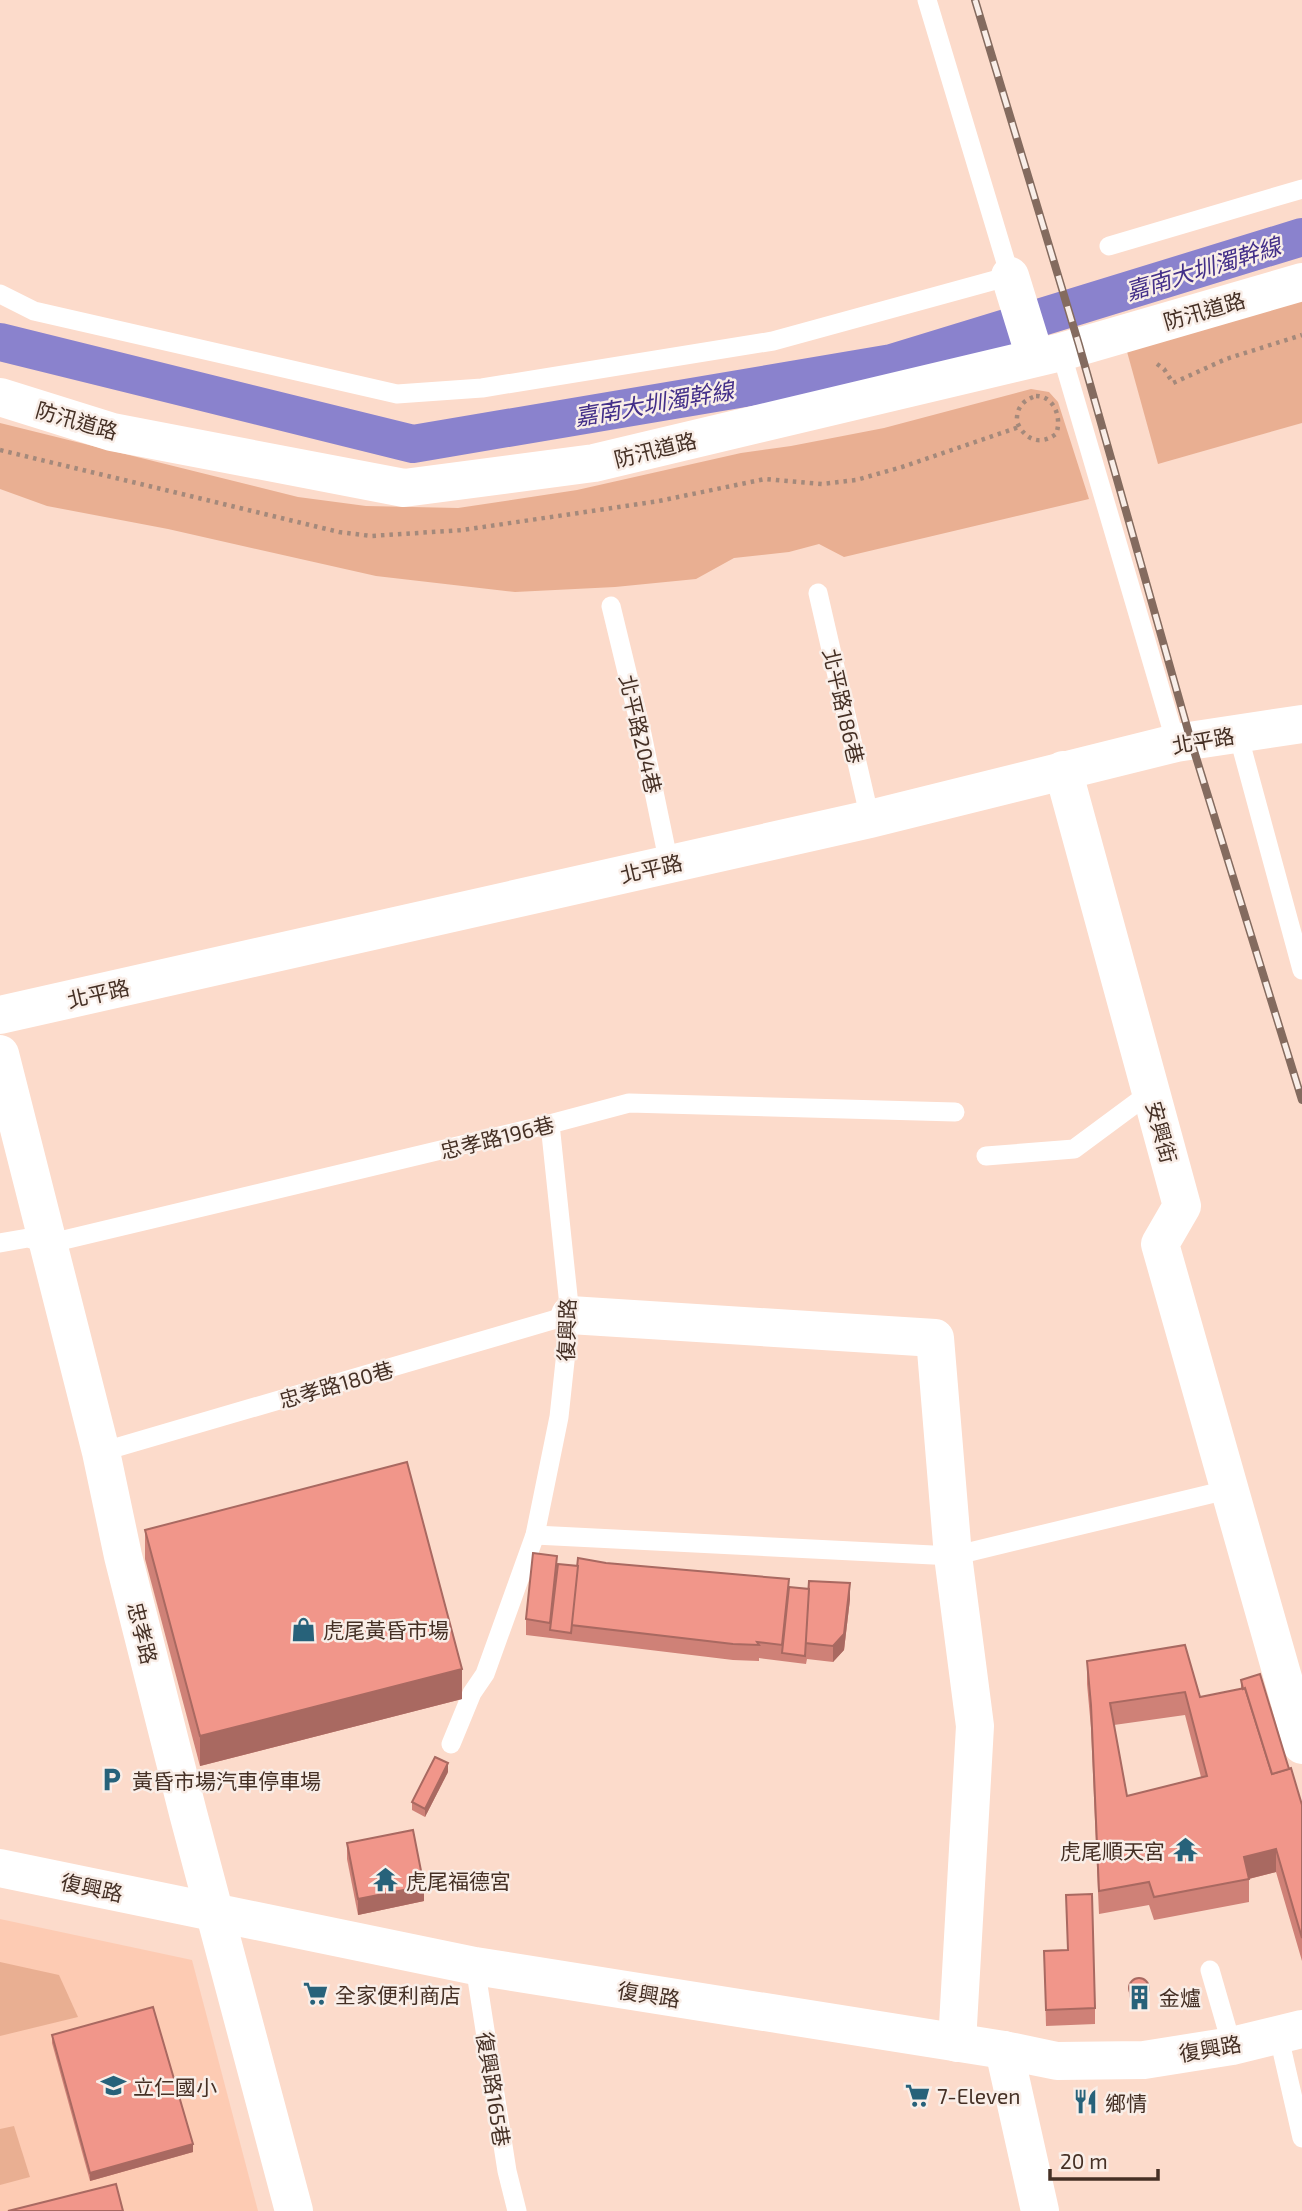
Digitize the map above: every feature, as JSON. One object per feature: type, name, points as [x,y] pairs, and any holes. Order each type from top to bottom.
[{"type":"street","points":[[1010,276],[1048,354]]},
{"type":"street","name":"防汛道路","points":[[0,397],[112,432],[404,488],[594,463],[1048,354],[1302,282]]},
{"type":"street","name":"北平路","points":[[0,1015],[870,819],[1176,743],[1302,724]]},
{"type":"street","name":"安興街","points":[[1063,770],[1182,1206],[1160,1244],[1302,1745]]},
{"type":"street","name":"忠孝路","points":[[0,1054],[101,1452],[123,1556],[294,2211]]},
{"type":"street","points":[[570,1315],[935,1338],[953,1556],[975,1726],[957,2043]]},
{"type":"street","name":"復興路","points":[[0,1868],[475,1966],[1004,2050],[1057,2061],[1144,2060],[1232,2046],[1290,2031]]},
{"type":"street","points":[[1004,2050],[1040,2211]]},
{"type":"lane","points":[[0,294],[34,311],[397,394],[482,388],[774,341],[1010,276],[927,0]]},
{"type":"lane","points":[[1109,246],[1302,189]]},
{"type":"lane","points":[[1048,354],[1176,743]]},
{"type":"lane","name":"北平路186巷","points":[[818,593],[870,819]]},
{"type":"lane","name":"北平路204巷","points":[[611,606],[670,863]]},
{"type":"lane","points":[[1238,734],[1298,943],[1302,970]]},
{"type":"lane","points":[[986,1156],[1074,1149],[1151,1092]]},
{"type":"lane","name":"忠孝路196巷","points":[[0,1243],[28,1238],[47,1244],[629,1103],[955,1112]]},
{"type":"lane","name":"復興路","points":[[451,1745],[472,1693],[485,1674],[535,1535],[559,1417],[570,1315],[550,1124]]},
{"type":"lane","name":"忠孝路180巷","points":[[101,1452],[570,1315]]},
{"type":"lane","points":[[535,1535],[953,1556],[1231,1489]]},
{"type":"lane","name":"復興路165巷","points":[[475,1966],[507,2171],[517,2211]]},
{"type":"lane","points":[[1210,1970],[1232,2046]]},
{"type":"lane","points":[[1290,2031],[1302,2138]]},
{"type":"path","points":[[1152,361],[1164,369],[1172,383],[1226,359],[1302,334]]},
{"type":"path","points":[[1042,396],[1053,405],[1059,422],[1056,434],[1050,438],[1033,440],[1019,427],[1018,410],[1025,400],[1042,396]]},
{"type":"shaded area","points":[[1302,300],[1302,423],[1158,464],[1126,348]]},
{"type":"shaded area","points":[[1031,389],[1049,392],[1058,402],[1089,499],[844,557],[819,544],[789,552],[734,558],[696,579],[615,587],[515,592],[376,576],[168,529],[47,506],[0,489],[0,423],[298,497],[366,506],[458,508],[577,490],[741,453],[884,428]]},
{"type":"shaded area","name":"立仁國小","points":[[0,1919],[192,1960],[258,2211],[0,2211]]},
{"type":"shaded area","points":[[0,1962],[59,1975],[78,2017],[0,2036]]},
{"type":"shaded area","points":[[14,2126],[30,2177],[0,2185],[0,2129]]},
{"type":"building","name":"虎尾黃昏市場","points":[[407,1462],[462,1669],[200,1736],[145,1530]]},
{"type":"building","points":[[533,1553],[557,1556],[550,1623],[526,1619]]},
{"type":"building","points":[[578,1558],[606,1563],[789,1579],[782,1645],[757,1642],[759,1645],[733,1644],[571,1625]]},
{"type":"building","points":[[558,1564],[578,1566],[571,1633],[550,1630]]},
{"type":"building","points":[[809,1581],[850,1583],[844,1634],[833,1646],[805,1643]]},
{"type":"building","points":[[789,1587],[809,1589],[805,1656],[782,1653]]},
{"type":"building","points":[[1185,1645],[1200,1697],[1245,1688],[1272,1774],[1291,1768],[1302,1805],[1302,1938],[1276,1849],[1244,1857],[1249,1879],[1154,1897],[1149,1882],[1099,1891],[1087,1661]],"holes":[[[1185,1692],[1207,1776],[1127,1796],[1110,1703]]]},
{"type":"building","points":[[1260,1674],[1289,1769],[1272,1774],[1241,1680]]},
{"type":"building","points":[[435,1757],[448,1763],[425,1809],[412,1802]]},
{"type":"building","name":"虎尾福德宮","points":[[413,1830],[424,1886],[358,1899],[347,1843]]},
{"type":"building","points":[[1092,1894],[1095,2008],[1046,2010],[1044,1951],[1068,1950],[1066,1895]]},
{"type":"building","points":[[1139,1978],[1146,1981],[1149,1988],[1146,1995],[1139,1998],[1132,1995],[1129,1988],[1132,1981]]},
{"type":"building","points":[[153,2007],[193,2144],[90,2173],[52,2035]]},
{"type":"building","points":[[116,2184],[123,2211],[8,2211]]},
{"type":"waterway","name":"嘉南大圳濁幹線","points":[[0,342],[413,444],[892,363],[1302,237]]},
{"type":"railway","points":[[975,0],[1079,345],[1191,741],[1302,1100]]},
{"type":"place","name":"虎尾黃昏市場","points":[[303,1629]]},
{"type":"place","name":"黃昏市場汽車停車場","points":[[112,1780]]},
{"type":"place","name":"虎尾順天宮","points":[[1185,1850]]},
{"type":"place","name":"虎尾福德宮","points":[[386,1880]]},
{"type":"place","name":"全家便利商店","points":[[315,1994]]},
{"type":"place","name":"金爐","points":[[1139,1997]]},
{"type":"place","name":"立仁國小","points":[[113,2086]]},
{"type":"place","name":"7-Eleven","points":[[917,2095]]},
{"type":"place","name":"鄉情","points":[[1085,2102]]}]
